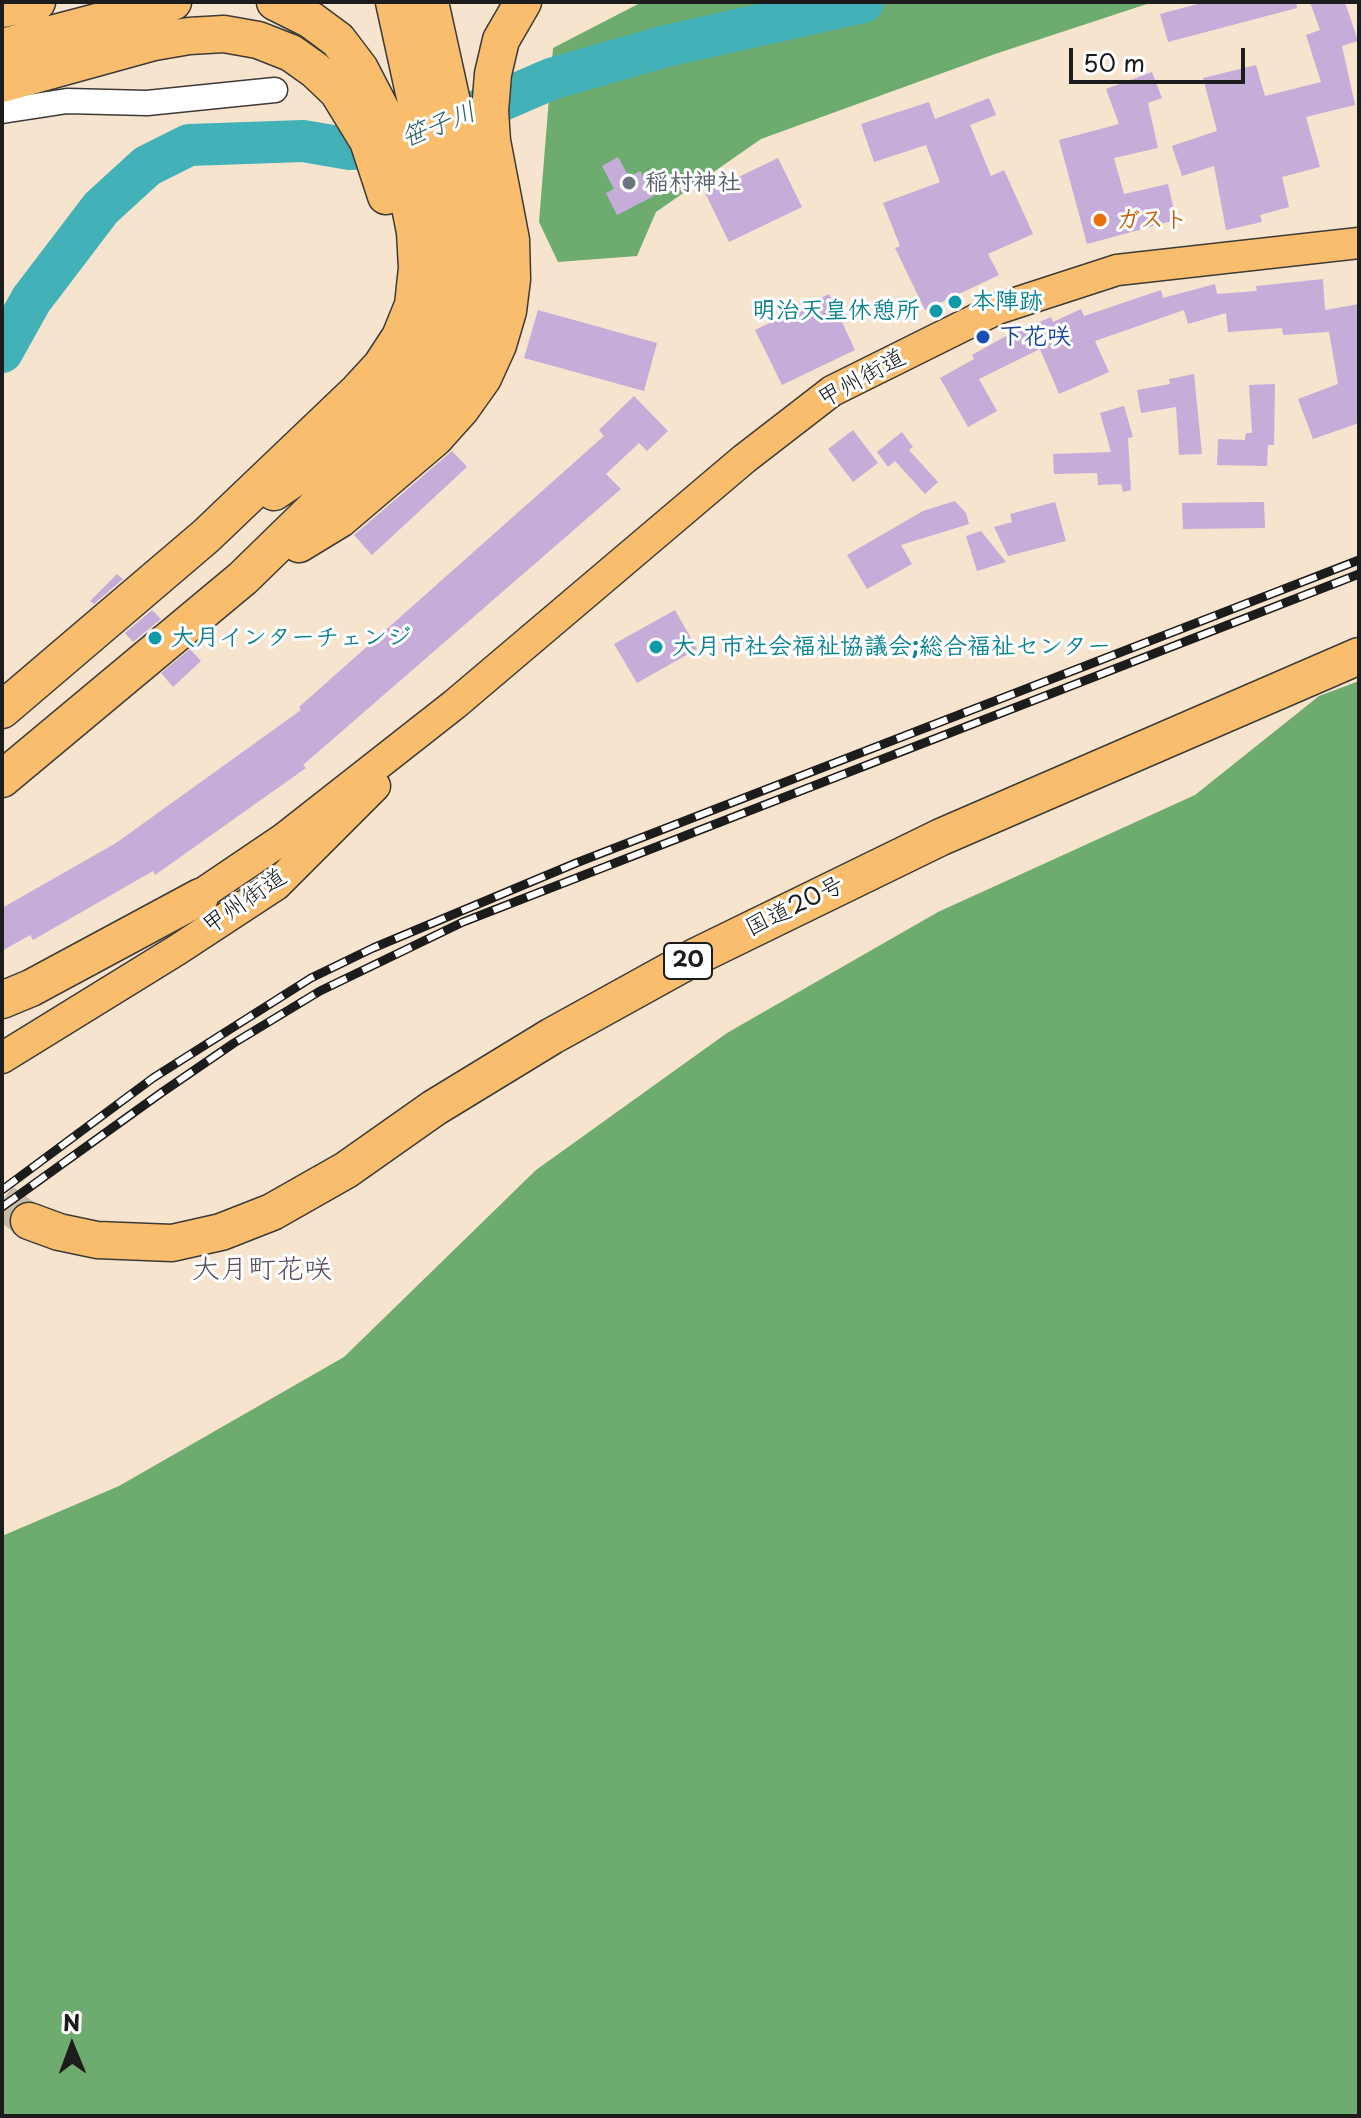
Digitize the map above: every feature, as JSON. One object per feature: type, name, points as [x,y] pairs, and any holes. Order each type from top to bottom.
[{"type":"highway","points":[[2,9],[41,19],[173,2]]},
{"type":"highway","points":[[275,2],[311,20],[338,40],[368,82],[389,125],[401,162],[447,225]]},
{"type":"highway","points":[[394,2],[447,225]]},
{"type":"highway","points":[[206,536],[292,439],[349,383],[385,327],[394,296],[397,267],[447,225],[492,141],[490,111],[493,74],[501,40],[523,2]]},
{"type":"highway","points":[[2,710],[206,536],[345,444],[400,392],[422,365],[448,307],[450,278],[431,7]]},
{"type":"highway","points":[[2,47],[41,19]]},
{"type":"highway","points":[[2,84],[154,42],[189,36],[224,34],[269,44],[291,53],[338,92],[368,141],[380,173],[447,225],[511,240],[512,279],[508,311],[498,345],[483,378],[435,438],[340,519],[243,578],[2,779]]},
{"type":"highway","name":"国道20号","points":[[29,1221],[59,1232],[97,1240],[172,1243],[221,1232],[272,1212],[346,1170],[434,1108],[552,1036],[695,957],[941,837],[1359,656]]},
{"type":"highway","points":[[2,1000],[31,988],[200,897]]},
{"type":"main road","name":"甲州街道","points":[[2,1019],[200,897],[283,839],[455,704],[744,459],[832,391],[997,309],[1117,270],[1359,243]]},
{"type":"main road","name":"甲州街道","points":[[2,1058],[276,885],[455,704]]},
{"type":"street","points":[[2,111],[67,101],[147,103],[275,90]]},
{"type":"green space","points":[[642,2],[1153,2],[995,54],[761,139],[656,212],[637,256],[558,262],[539,222],[553,48]]},
{"type":"green space","points":[[1359,681],[1359,2116],[2,2116],[2,1536],[119,1486],[344,1357],[536,1170],[727,1033],[938,912],[1195,795],[1319,696]]},
{"type":"building","points":[[1205,2],[1296,2],[1297,8],[1168,42],[1160,14]]},
{"type":"building","points":[[1310,2],[1345,2],[1358,41],[1342,46],[1355,105],[1306,117],[1320,167],[1282,177],[1289,207],[1260,215],[1262,222],[1226,230],[1214,166],[1182,176],[1172,146],[1217,131],[1203,78],[1256,65],[1265,96],[1321,82],[1306,35],[1320,30]]},
{"type":"building","points":[[1152,72],[1162,98],[1148,103],[1158,148],[1114,158],[1124,194],[1168,184],[1176,220],[1087,244],[1059,140],[1119,124],[1106,89]]},
{"type":"building","points":[[989,98],[996,115],[970,125],[991,176],[1004,170],[1033,234],[988,254],[999,275],[925,310],[895,248],[900,246],[883,203],[940,182],[926,145],[874,162],[861,124],[929,102],[935,119]]},
{"type":"building","name":"稲村神社","points":[[618,157],[629,177],[640,171],[654,196],[617,215],[606,193],[614,189],[602,166]]},
{"type":"building","points":[[778,158],[802,207],[729,242],[705,193]]},
{"type":"building","points":[[1323,279],[1325,310],[1359,304],[1359,423],[1313,439],[1298,399],[1338,384],[1329,332],[1283,335],[1282,328],[1228,332],[1226,313],[1188,324],[1184,310],[1095,341],[1109,372],[1059,394],[1040,349],[979,379],[997,411],[968,427],[940,378],[974,359],[972,355],[1024,326],[1051,317],[1053,322],[1081,309],[1084,316],[1161,290],[1163,298],[1215,284],[1217,294],[1257,291],[1256,286]]},
{"type":"building","points":[[829,294],[855,350],[782,385],[755,330]]},
{"type":"building","points":[[538,310],[657,343],[644,391],[524,358]]},
{"type":"building","points":[[1194,374],[1202,454],[1179,455],[1176,407],[1141,413],[1137,390],[1170,384],[1169,379]]},
{"type":"building","points":[[1275,384],[1274,445],[1268,445],[1267,466],[1217,465],[1218,439],[1245,440],[1246,433],[1252,433],[1249,385]]},
{"type":"building","points":[[634,396],[668,431],[647,451],[639,443],[606,474],[621,489],[303,765],[306,768],[155,875],[153,871],[33,940],[30,935],[2,951],[2,908],[116,843],[301,710],[299,707],[604,436],[599,430]]},
{"type":"building","points":[[1124,406],[1133,437],[1128,438],[1131,490],[1123,492],[1121,484],[1098,485],[1097,473],[1054,474],[1053,454],[1111,452],[1100,413]]},
{"type":"building","points":[[853,430],[878,463],[853,482],[828,449]]},
{"type":"building","points":[[902,432],[913,447],[909,450],[938,482],[925,494],[895,461],[888,467],[877,452]]},
{"type":"building","points":[[452,451],[467,467],[372,555],[354,535]]},
{"type":"building","points":[[955,501],[966,513],[969,524],[901,545],[912,564],[867,589],[847,555],[923,511]]},
{"type":"building","points":[[1055,502],[1066,541],[1008,556],[994,527],[1012,522],[1010,514]]},
{"type":"building","points":[[1264,502],[1265,528],[1183,529],[1182,503]]},
{"type":"building","points":[[981,531],[1006,562],[977,571],[966,536]]},
{"type":"building","points":[[117,574],[123,579],[94,604],[90,601]]},
{"type":"building","points":[[152,610],[161,619],[133,642],[125,633]]},
{"type":"building","name":"大月市社会福祉協議会;総合福祉センター","points":[[675,610],[697,649],[637,683],[614,644]]},
{"type":"building","points":[[190,649],[201,661],[173,687],[161,673]]},
{"type":"waterway","name":"笹子川","points":[[2,352],[31,300],[101,208],[147,166],[189,145],[303,141],[350,149],[380,148],[417,137],[551,79],[666,46],[863,2]]},
{"type":"tunnel","points":[[2,1201],[29,1221]]},
{"type":"railway","points":[[2,1190],[153,1078],[311,978],[373,948],[576,863],[1359,560]]},
{"type":"railway","points":[[2,1207],[234,1043],[320,991],[463,922],[1359,574]]},
{"type":"place","name":"稲村神社","points":[[629,183]]},
{"type":"place","name":"ガスト","points":[[1100,220]]},
{"type":"place","name":"本陣跡","points":[[955,302]]},
{"type":"place","name":"明治天皇休憩所","points":[[936,311]]},
{"type":"place","name":"下花咲","points":[[983,337]]},
{"type":"place","name":"大月インターチェンジ","points":[[155,638]]},
{"type":"place","name":"大月市社会福祉協議会;総合福祉センター","points":[[656,647]]},
{"type":"district","name":"大月町花咲","points":[[262,1270]]}]
